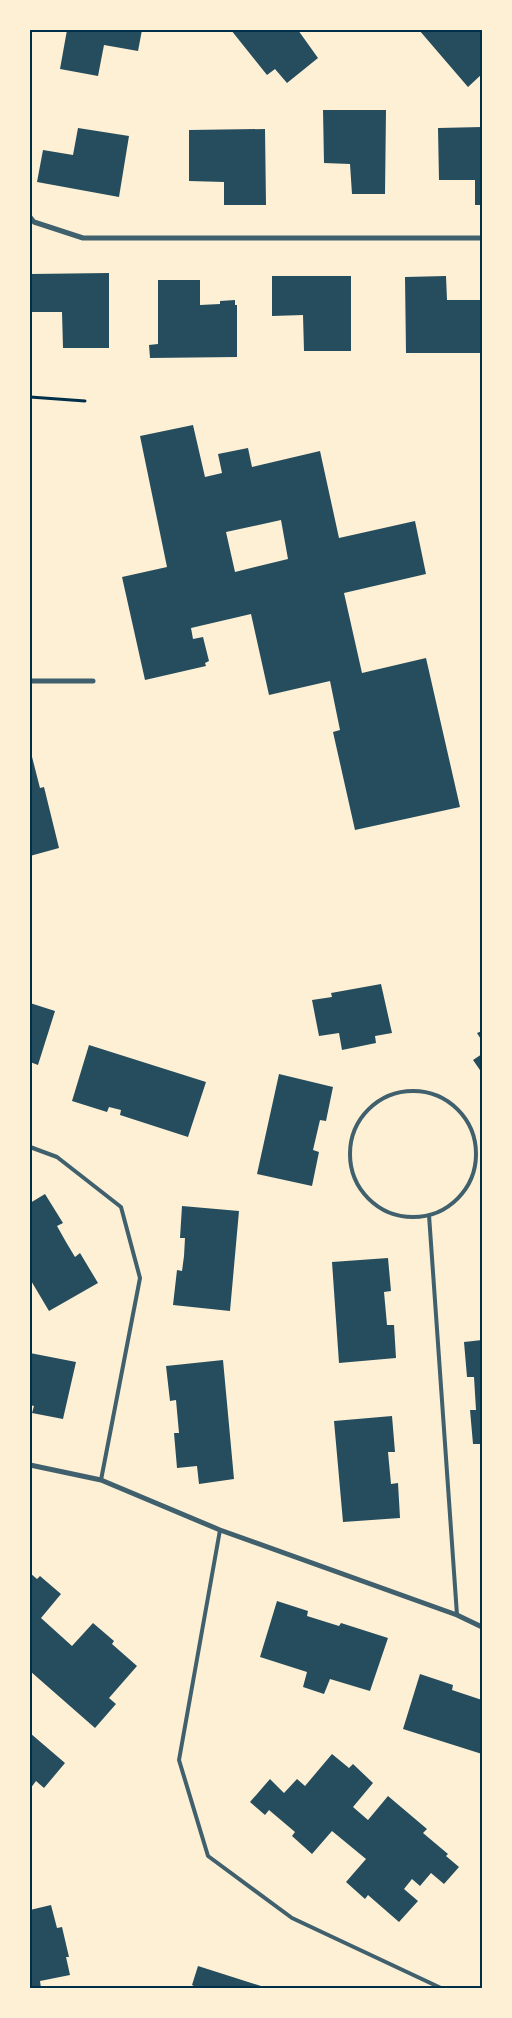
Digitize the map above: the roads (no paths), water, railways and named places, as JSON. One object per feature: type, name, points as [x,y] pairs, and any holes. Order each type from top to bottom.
[{"type":"street","points":[[30,217],[34,222],[83,238],[482,238]]},
{"type":"street","points":[[30,680],[93,681]]},
{"type":"street","points":[[30,1465],[102,1480],[220,1530],[457,1615],[482,1627]]},
{"type":"lane","points":[[418,1091],[444,1098],[461,1113],[474,1137],[476,1159],[468,1185],[453,1202],[429,1214],[407,1216],[381,1208],[369,1200],[360,1188],[351,1170],[350,1148],[358,1122],[372,1105],[390,1094],[418,1091]]},
{"type":"lane","points":[[30,1147],[57,1156],[121,1207],[140,1278],[102,1480]]},
{"type":"lane","points":[[429,1214],[457,1615]]},
{"type":"lane","points":[[220,1530],[179,1760],[208,1856],[292,1918],[441,1988]]}]
